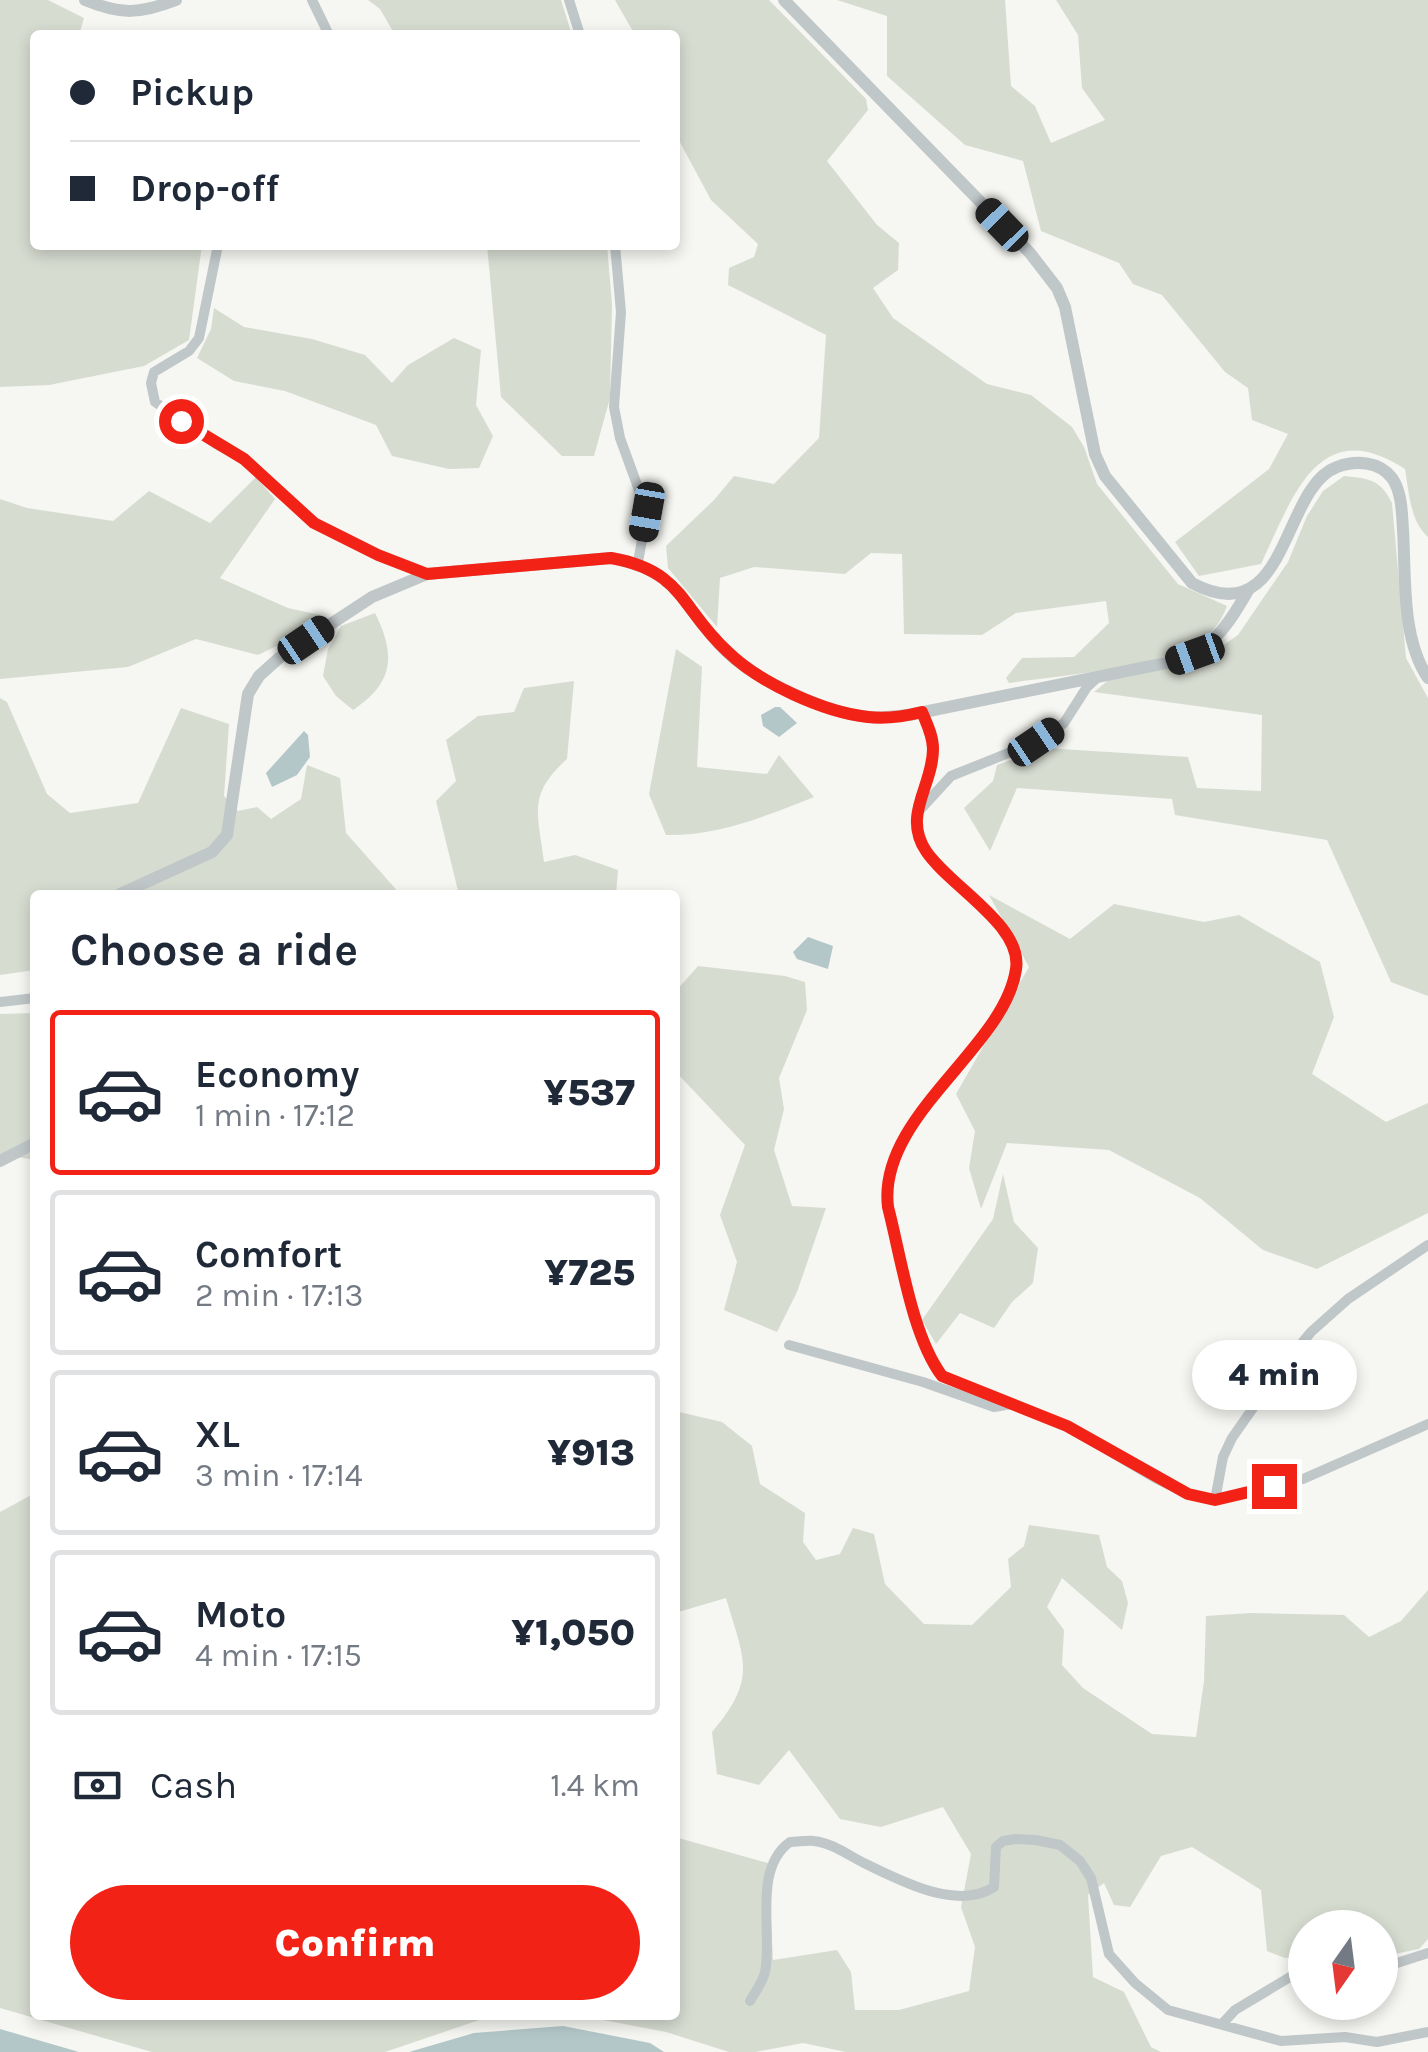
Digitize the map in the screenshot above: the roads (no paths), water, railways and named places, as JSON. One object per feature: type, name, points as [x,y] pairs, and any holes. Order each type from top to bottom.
[{"type":"street","points":[[85,0],[129,13],[176,0]]},
{"type":"street","points":[[312,0],[327,30]]},
{"type":"street","points":[[569,0],[578,30]]},
{"type":"street","points":[[784,0],[1030,253],[1058,288],[1095,454],[1105,476],[1192,583],[1209,592],[1227,594],[1249,589]]},
{"type":"street","points":[[217,250],[199,338],[190,351],[154,372],[151,383],[155,402],[244,459],[314,523],[427,574]]},
{"type":"street","points":[[615,250],[621,312],[614,407],[620,438],[647,512],[638,562]]},
{"type":"street","points":[[129,890],[212,852],[227,835],[243,716],[248,694],[259,676],[279,658],[372,596],[427,574],[611,558],[638,562],[658,572],[678,592],[725,650],[775,685],[817,703],[868,717],[922,712],[1195,654],[1215,640],[1249,589],[1264,577],[1315,486],[1328,470],[1349,463],[1380,468],[1393,479],[1399,492],[1410,630],[1417,660],[1428,678]]},
{"type":"street","points":[[915,816],[950,776],[1036,742],[1064,722],[1087,686],[1100,676]]},
{"type":"street","points":[[922,712],[933,748],[915,816],[917,835],[926,852],[1005,930],[1016,949],[1017,967],[1002,1008],[904,1139],[886,1193],[922,1338],[932,1363],[942,1376],[970,1390],[1017,1404],[1067,1426],[1156,1478],[1188,1494],[1215,1500],[1303,1478],[1428,1424]]},
{"type":"street","points":[[0,1002],[30,999]]},
{"type":"street","points":[[0,1161],[30,1146]]},
{"type":"street","points":[[1215,1500],[1223,1458],[1232,1438],[1311,1332],[1348,1299],[1428,1245]]},
{"type":"street","points":[[790,1345],[994,1407],[1017,1404]]},
{"type":"street","points":[[750,2001],[765,1974],[765,1899],[776,1858],[790,1842],[814,1841],[832,1846],[869,1866],[952,1896],[988,1891],[994,1886],[996,1846],[1015,1839],[1060,1846],[1080,1861],[1090,1878],[1110,1954],[1135,1983],[1168,2010],[1280,2040],[1345,2037],[1377,2042],[1428,2032]]},
{"type":"street","points":[[1398,1963],[1428,1953]]},
{"type":"street","points":[[1223,2022],[1234,2010],[1288,1978]]}]
